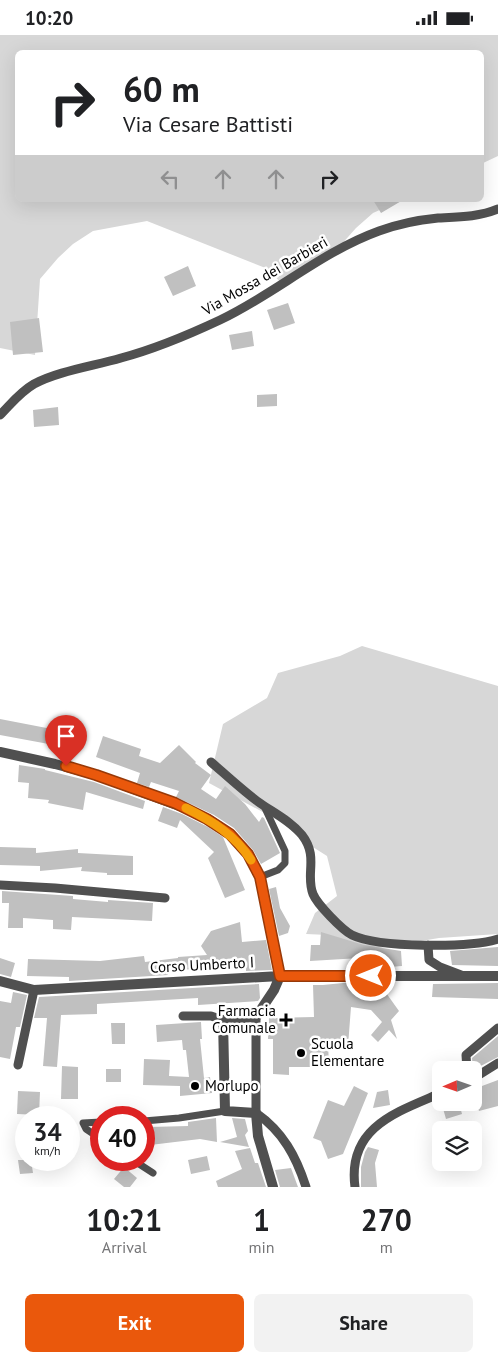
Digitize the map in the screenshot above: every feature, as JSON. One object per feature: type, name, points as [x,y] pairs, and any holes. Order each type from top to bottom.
[{"type":"street","name":"Via Mossa dei Barbieri","points":[[0,415],[18,396],[33,384],[54,376],[123,358],[188,335],[239,311],[312,264],[366,236],[414,222],[473,216],[498,209]]},
{"type":"street","points":[[0,752],[75,769],[175,803],[211,821],[230,834],[248,854],[260,877],[280,976],[274,990],[256,1017],[257,1128],[259,1143],[273,1187]]},
{"type":"street","points":[[211,762],[264,806],[297,830],[306,840],[311,853],[312,893],[342,929],[351,935],[371,941],[428,945],[479,943],[498,939]]},
{"type":"street","points":[[260,877],[278,870],[285,863],[285,851],[264,806]]},
{"type":"street","points":[[0,885],[165,898]]},
{"type":"street","points":[[428,945],[429,960],[461,976]]},
{"type":"street","name":"Corso Umberto I","points":[[0,981],[34,990],[280,976],[498,975]]},
{"type":"street","points":[[18,1065],[34,990]]},
{"type":"street","points":[[183,1016],[211,1016],[223,1019],[256,1017]]},
{"type":"street","points":[[223,1019],[225,1111]]},
{"type":"street","points":[[466,1061],[466,1055],[498,1028]]},
{"type":"street","points":[[482,1073],[498,1063]]},
{"type":"street","points":[[355,1187],[355,1169],[358,1153],[370,1132],[387,1118],[401,1110],[432,1097]]},
{"type":"street","points":[[155,1120],[225,1111],[256,1113],[272,1125],[284,1140],[298,1165],[306,1187]]},
{"type":"street","points":[[90,1123],[83,1123],[90,1132]]},
{"type":"shaded area","points":[[0,35],[498,35],[498,156],[484,163],[484,50],[15,50],[15,202],[398,202],[373,213],[340,246],[283,285],[268,269],[147,221],[93,231],[73,244],[40,279],[35,355],[0,348]]},
{"type":"shaded area","points":[[362,646],[498,686],[498,934],[439,938],[349,953],[328,935],[306,934],[315,913],[337,896],[327,856],[305,842],[283,823],[209,783],[223,724],[267,698],[278,673],[340,656]]},
{"type":"building","points":[[374,202],[400,202],[381,213]]},
{"type":"building","points":[[188,266],[196,286],[173,296],[164,277]]},
{"type":"building","points":[[288,303],[295,323],[274,330],[267,310]]},
{"type":"building","points":[[39,318],[43,352],[13,355],[10,322]]},
{"type":"building","points":[[252,331],[254,346],[232,350],[229,335]]},
{"type":"building","points":[[277,394],[277,406],[257,407],[257,395]]},
{"type":"building","points":[[58,407],[59,425],[34,427],[33,410]]},
{"type":"building","points":[[0,719],[57,730],[54,745],[0,735]]},
{"type":"building","points":[[103,736],[141,749],[139,756],[160,763],[179,745],[195,763],[211,775],[201,789],[216,799],[225,786],[245,804],[259,822],[262,817],[264,818],[280,853],[261,864],[253,850],[234,828],[214,815],[176,797],[179,791],[151,782],[149,787],[137,783],[140,773],[96,757]]},
{"type":"building","points":[[19,765],[45,769],[94,782],[145,801],[143,809],[86,792],[83,810],[48,803],[49,800],[28,798],[29,783],[18,782]]},
{"type":"building","points":[[163,807],[208,827],[223,837],[245,890],[225,898],[208,858],[214,852],[180,820],[177,828],[158,821]]},
{"type":"building","points":[[0,847],[36,848],[36,853],[78,849],[78,853],[133,856],[133,875],[107,875],[107,873],[81,871],[82,867],[40,871],[40,866],[0,865]]},
{"type":"building","points":[[276,887],[280,908],[290,926],[288,933],[279,936],[269,889]]},
{"type":"building","points":[[2,891],[73,896],[73,899],[108,902],[108,900],[153,903],[152,921],[72,917],[71,930],[53,929],[53,920],[23,918],[23,928],[8,928],[9,903],[2,903]]},
{"type":"building","points":[[240,922],[242,942],[266,940],[272,970],[246,971],[246,964],[232,965],[232,961],[217,967],[168,971],[168,975],[69,981],[69,977],[27,976],[28,959],[100,961],[144,956],[145,962],[207,955],[201,946],[211,931]]},
{"type":"building","points":[[321,932],[364,945],[401,951],[402,966],[377,968],[377,957],[310,961],[311,945],[320,945]]},
{"type":"building","points":[[498,947],[498,966],[452,965],[450,951]]},
{"type":"building","points":[[0,958],[15,963],[11,977],[0,974]]},
{"type":"building","points":[[373,983],[384,990],[399,1011],[391,1020],[397,1039],[389,1030],[378,1042],[371,1035],[382,1022],[371,1010],[351,1007],[348,1046],[328,1042],[329,1067],[289,1067],[289,1075],[273,1074],[273,1039],[268,1039],[269,1018],[314,1017],[313,985]]},
{"type":"building","points":[[498,983],[498,999],[432,997],[433,984]]},
{"type":"building","points":[[259,984],[260,998],[258,1001],[198,1005],[198,998],[97,1004],[97,1014],[61,1015],[57,1067],[43,1066],[47,1018],[34,1018],[39,997]]},
{"type":"building","points":[[13,992],[27,995],[20,1027],[16,1027],[10,1059],[0,1057],[0,1001],[11,1003]]},
{"type":"building","points":[[201,1022],[202,1039],[200,1039],[204,1078],[210,1077],[212,1093],[180,1096],[180,1086],[143,1085],[144,1059],[170,1060],[169,1076],[189,1077],[186,1050],[183,1050],[182,1040],[157,1042],[156,1025]]},
{"type":"building","points":[[111,1023],[125,1023],[125,1044],[112,1044]]},
{"type":"building","points":[[498,1036],[498,1057],[482,1065],[482,1061],[472,1061],[472,1058]]},
{"type":"building","points":[[62,1066],[78,1067],[78,1099],[61,1099]]},
{"type":"building","points":[[106,1069],[121,1069],[121,1082],[106,1082]]},
{"type":"building","points":[[498,1080],[498,1106],[482,1110],[482,1086]]},
{"type":"building","points":[[354,1086],[368,1093],[343,1154],[328,1159],[321,1141],[313,1138],[328,1100],[344,1106]]},
{"type":"building","points":[[388,1090],[390,1105],[373,1108],[377,1092]]},
{"type":"building","points":[[18,1091],[40,1092],[39,1106],[17,1106]]},
{"type":"building","points":[[444,1111],[461,1111],[462,1114],[446,1119]]},
{"type":"building","points":[[216,1118],[217,1142],[200,1139],[155,1144],[155,1127],[188,1126],[188,1122]]},
{"type":"building","points":[[232,1118],[245,1119],[248,1131],[245,1135],[249,1147],[220,1142],[237,1137]]},
{"type":"building","points":[[368,1147],[379,1150],[375,1163],[377,1187],[361,1187],[361,1167]]},
{"type":"building","points":[[250,1148],[255,1163],[258,1163],[266,1187],[218,1187],[216,1181],[242,1169],[235,1151]]},
{"type":"building","points":[[207,1156],[210,1170],[191,1174],[188,1160]]},
{"type":"building","points":[[291,1168],[298,1187],[280,1187],[275,1170]]},
{"type":"building","points":[[20,1171],[33,1171],[33,1173],[20,1174]]},
{"type":"building","points":[[121,1171],[129,1171],[137,1178],[130,1187],[124,1187],[114,1179]]},
{"type":"slow traffic","points":[[186,808],[211,821],[230,834],[242,846],[251,860]]},
{"type":"place","name":"Farmacia Comunale","points":[[286,1020]]},
{"type":"place","name":"Scuola Elementare","points":[[301,1053]]},
{"type":"place","name":"Morlupo","points":[[195,1086]]},
{"type":"route","points":[[66,766],[175,803],[207,819],[230,834],[248,854],[260,877],[280,976],[371,976]]}]
